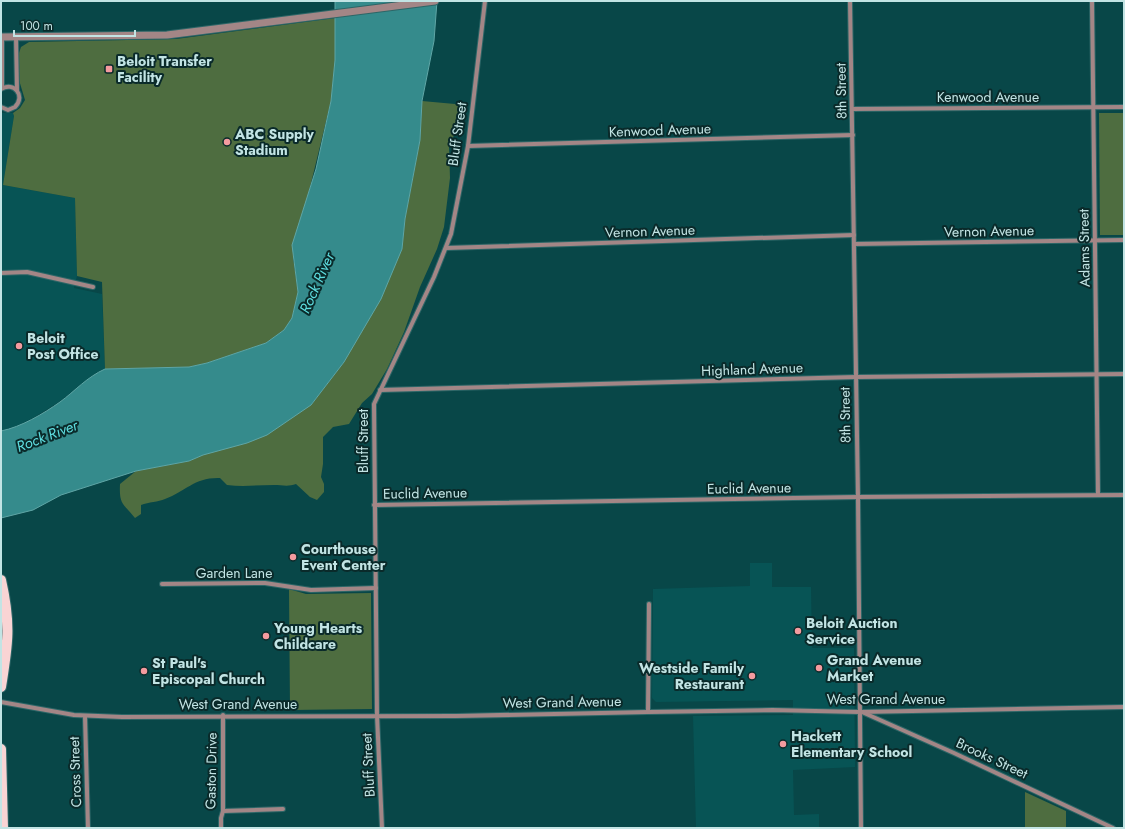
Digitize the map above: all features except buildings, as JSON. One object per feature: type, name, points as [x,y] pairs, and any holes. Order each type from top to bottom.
[{"type":"main road","points":[[1,580],[8,627],[8,644],[1,687]]},
{"type":"main road","points":[[1,749],[3,828]]},
{"type":"street","points":[[17,90],[10,86],[2,89],[2,37],[167,35],[435,1]]},
{"type":"street","name":"Bluff Street","points":[[382,828],[377,715],[373,410],[380,390],[452,234],[468,146],[485,1]]},
{"type":"street","name":"8th Street","points":[[850,1],[858,497],[861,828]]},
{"type":"street","name":"Adams Street","points":[[1092,1],[1098,495]]},
{"type":"street","points":[[1,107],[8,110],[18,105],[20,97],[17,90],[16,37]]},
{"type":"street","name":"Kenwood Avenue","points":[[852,109],[1124,107]]},
{"type":"street","name":"Kenwood Avenue","points":[[468,146],[853,135]]},
{"type":"street","name":"Vernon Avenue","points":[[446,248],[854,235]]},
{"type":"street","name":"Vernon Avenue","points":[[854,244],[1124,240]]},
{"type":"street","points":[[1,274],[26,272],[93,287]]},
{"type":"street","name":"Highland Avenue","points":[[380,390],[856,377],[1124,374]]},
{"type":"street","name":"Euclid Avenue","points":[[374,505],[858,497],[1124,495]]},
{"type":"street","name":"Garden Lane","points":[[162,584],[265,583],[311,590],[376,588]]},
{"type":"street","points":[[648,712],[650,604]]},
{"type":"street","name":"West Grand Avenue","points":[[1,702],[62,714],[85,716],[456,716],[772,710],[859,712],[1124,707]]},
{"type":"street","name":"Brooks Street","points":[[859,712],[954,752],[1113,828]]},
{"type":"street","name":"Gaston Drive","points":[[221,828],[220,818],[223,811],[223,715]]},
{"type":"street","name":"Cross Street","points":[[85,716],[88,828]]},
{"type":"street","points":[[223,811],[283,809]]},
{"type":"shaded area","points":[[1,113],[13,113],[14,116],[3,185],[75,198],[77,276],[74,288],[102,294],[105,369],[96,373],[59,402],[33,418],[12,429],[1,431]]},
{"type":"shaded area","points":[[750,563],[772,563],[772,587],[811,587],[812,648],[854,648],[855,767],[793,770],[794,815],[819,814],[819,828],[696,828],[693,716],[793,715],[793,700],[656,702],[652,698],[653,589],[750,586]]},
{"type":"green space","points":[[335,18],[335,60],[331,101],[293,257],[298,292],[292,318],[284,330],[266,343],[207,363],[189,367],[105,369],[102,282],[77,276],[75,198],[3,185],[14,116],[13,113],[20,108],[25,100],[19,80],[19,53],[21,47],[29,42],[176,39]]},
{"type":"green space","points":[[422,101],[455,104],[463,111],[461,122],[449,145],[450,178],[444,227],[437,249],[420,287],[404,332],[387,369],[372,394],[362,403],[349,424],[333,427],[323,437],[323,464],[321,477],[324,484],[324,492],[317,500],[310,497],[296,484],[288,486],[233,486],[227,485],[220,478],[211,478],[197,482],[165,499],[141,505],[141,514],[135,518],[121,500],[120,484],[136,471],[189,461],[311,405],[344,362],[402,249],[405,219],[420,140]]},
{"type":"green space","points":[[1099,113],[1124,113],[1124,235],[1100,235]]},
{"type":"green space","points":[[289,589],[306,594],[371,593],[372,709],[290,710]]},
{"type":"green space","points":[[1025,792],[1066,811],[1066,828],[1025,828]]},
{"type":"water","name":"Rock River","points":[[335,1],[437,1],[434,41],[422,101],[420,140],[405,219],[402,249],[381,299],[344,362],[311,405],[267,435],[247,443],[203,455],[189,461],[136,471],[61,495],[33,510],[1,518],[1,431],[24,423],[39,415],[60,402],[92,376],[105,369],[189,367],[207,363],[266,343],[284,330],[292,318],[298,292],[292,245],[316,169],[331,101],[335,60]]},
{"type":"place","name":"Beloit Transfer Facility","points":[[109,69]]},
{"type":"place","name":"ABC Supply Stadium","points":[[227,142]]},
{"type":"place","name":"Beloit Post Office","points":[[19,346]]},
{"type":"place","name":"Courthouse Event Center","points":[[293,557]]},
{"type":"place","name":"Beloit Auction Service","points":[[798,631]]},
{"type":"place","name":"Young Hearts Childcare","points":[[266,636]]},
{"type":"place","name":"Grand Avenue Market","points":[[819,668]]},
{"type":"place","name":"St Paul's Episcopal Church","points":[[144,671]]},
{"type":"place","name":"Westside Family Restaurant","points":[[752,676]]},
{"type":"place","name":"Hackett Elementary School","points":[[783,744]]}]
